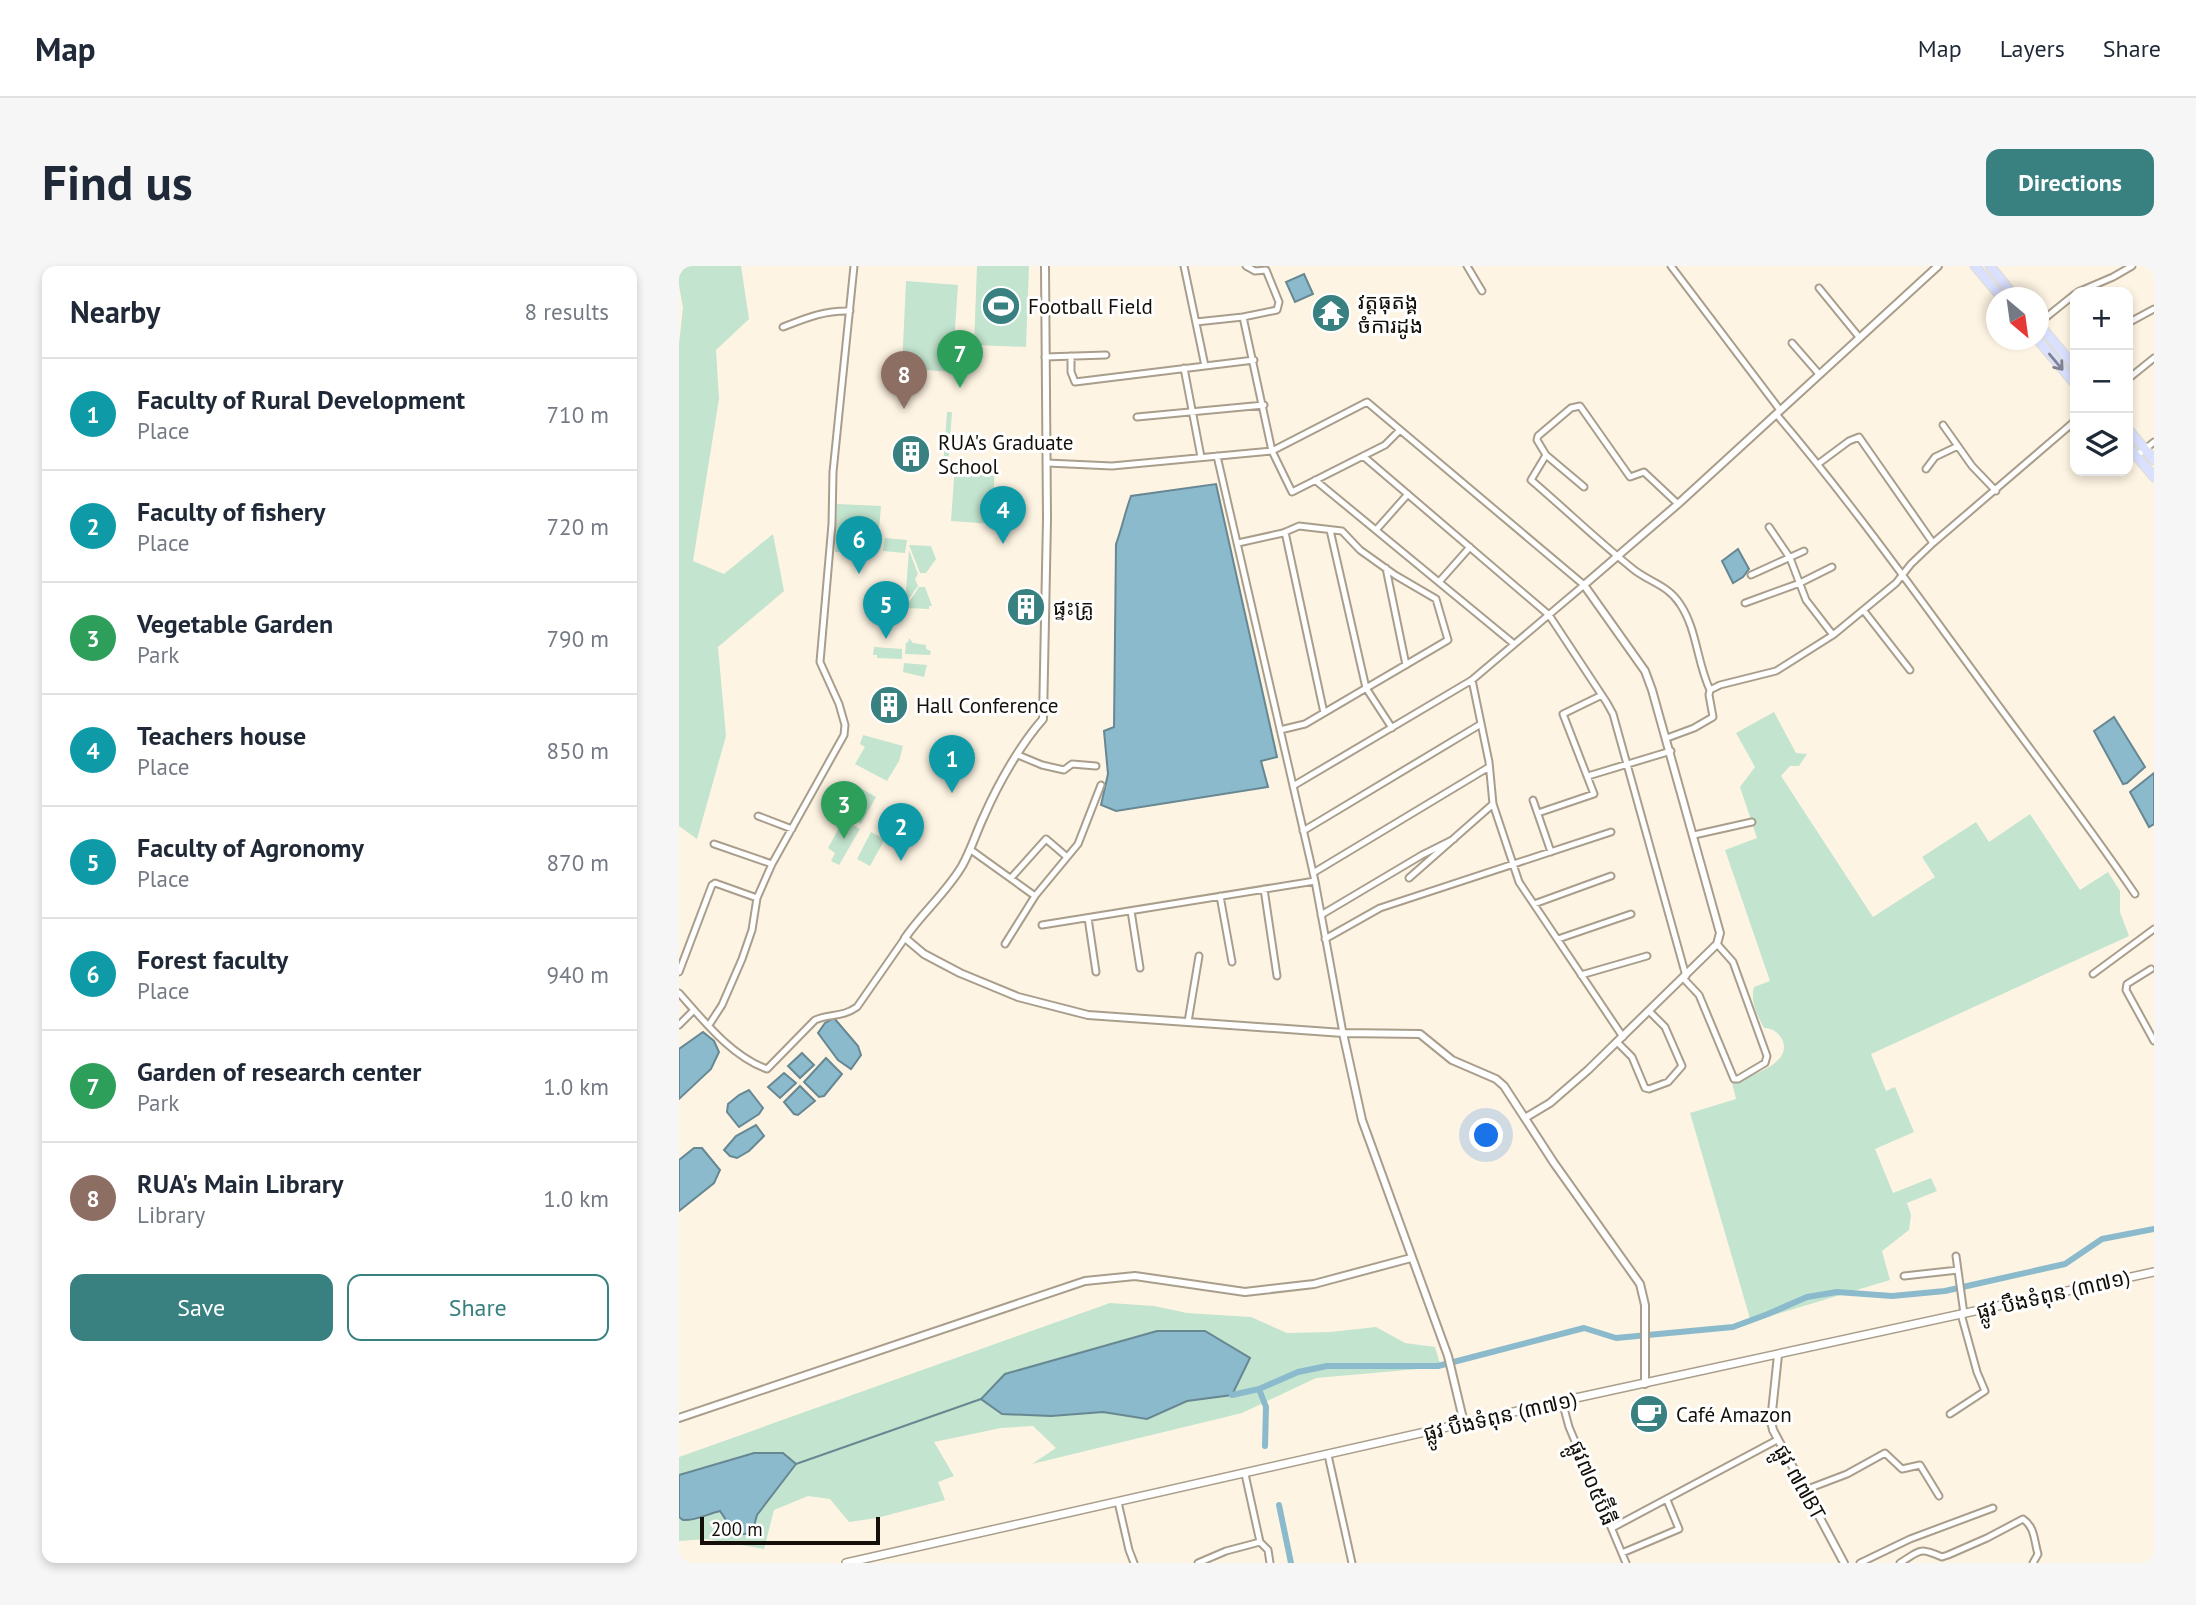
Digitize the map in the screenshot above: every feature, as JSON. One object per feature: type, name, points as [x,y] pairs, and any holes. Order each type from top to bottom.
[{"type":"main road","points":[[1975,266],[1993,287]]},
{"type":"main road","points":[[1990,266],[2007,287]]},
{"type":"main road","points":[[2049,334],[2070,358]]},
{"type":"main road","points":[[2046,350],[2070,378]]},
{"type":"main road","points":[[2133,435],[2154,460]]},
{"type":"main road","points":[[2133,452],[2154,477]]},
{"type":"main road","name":"ផ្លូវ បឹងទំពុន (៣៧១)","points":[[846,1563],[1562,1401],[2154,1272]]},
{"type":"street","points":[[709,1025],[722,1005],[745,949],[752,930],[757,898],[772,864],[844,735],[845,725],[839,704],[820,663],[832,524],[833,472],[854,266]]},
{"type":"street","points":[[679,993],[725,1042],[753,1064],[767,1069],[815,1020],[846,1014],[857,1007],[919,918],[946,890],[971,850],[984,815],[1018,755],[1043,719],[1047,609],[1045,266]]},
{"type":"street","points":[[1184,266],[1205,366]]},
{"type":"street","points":[[1196,322],[1277,310],[1279,302],[1266,270],[1255,271],[1246,266]]},
{"type":"street","points":[[1467,266],[1482,291]]},
{"type":"street","points":[[1671,266],[2074,806],[2134,894]]},
{"type":"street","points":[[1293,786],[1472,680],[1678,504],[1938,266]]},
{"type":"street","points":[[2090,287],[2132,266]]},
{"type":"street","points":[[1819,288],[1859,337]]},
{"type":"street","points":[[2049,315],[2070,298]]},
{"type":"street","points":[[2133,320],[2154,309]]},
{"type":"street","points":[[783,327],[819,313],[832,310],[850,311]]},
{"type":"street","points":[[1243,317],[1272,451],[1292,492],[1385,445],[1399,431]]},
{"type":"street","points":[[1792,344],[1819,374]]},
{"type":"street","points":[[1045,357],[1105,355]]},
{"type":"street","points":[[1071,356],[1071,372],[1075,382],[1254,360]]},
{"type":"street","points":[[2133,375],[2154,358]]},
{"type":"street","points":[[1184,368],[1201,457]]},
{"type":"street","points":[[1047,463],[1112,466],[1272,451],[1367,402],[1584,585],[1645,671],[1658,706],[1719,926],[1717,944],[1684,977],[1551,1103],[1525,1118]]},
{"type":"street","points":[[1137,416],[1264,405]]},
{"type":"street","points":[[1584,487],[1546,454],[1537,440],[1538,436],[1571,408],[1580,406],[1630,477],[1644,472],[1678,504]]},
{"type":"street","points":[[1943,425],[1972,466],[1996,491]]},
{"type":"street","points":[[1710,690],[1729,682],[1776,671],[1833,635],[1903,576],[1911,564],[1933,543],[2070,426]]},
{"type":"street","points":[[1818,464],[1859,436],[1933,543]]},
{"type":"street","points":[[2136,456],[2154,442]]},
{"type":"street","points":[[1926,469],[1935,457],[1958,446]]},
{"type":"street","points":[[1546,454],[1531,480],[1636,571],[1668,589],[1679,601],[1691,624],[1700,664],[1710,690],[1713,717],[1694,729],[1667,738]]},
{"type":"street","points":[[1217,456],[1315,881],[1362,1120],[1448,1356],[1465,1423]]},
{"type":"street","points":[[1363,456],[1549,615],[1602,695],[1613,714],[1684,977],[1699,995],[1734,1079],[1738,1079],[1765,1063],[1767,1056],[1733,962],[1717,944]]},
{"type":"street","points":[[1315,480],[1514,644]]},
{"type":"street","points":[[1376,530],[1408,494]]},
{"type":"street","points":[[1238,543],[1299,526],[1342,531],[1360,550],[1436,599],[1448,640],[1305,724],[1280,730]]},
{"type":"street","points":[[1769,527],[1790,558],[1806,600],[1833,635]]},
{"type":"street","points":[[1330,530],[1366,688],[1392,728]]},
{"type":"street","points":[[1285,532],[1324,713]]},
{"type":"street","points":[[1439,582],[1470,547]]},
{"type":"street","points":[[1751,575],[1804,551]]},
{"type":"street","points":[[1745,603],[1800,583],[1832,567]]},
{"type":"street","points":[[1385,568],[1406,665]]},
{"type":"street","points":[[1864,611],[1910,670]]},
{"type":"street","points":[[1472,680],[1489,766],[1493,804],[1520,882],[1632,1057],[1645,1088],[1649,1089],[1668,1082],[1682,1066],[1665,1027],[1649,1011]]},
{"type":"street","points":[[1602,695],[1563,714],[1585,777],[1671,751]]},
{"type":"street","points":[[1303,831],[1481,724]]},
{"type":"street","points":[[1018,755],[1064,770],[1072,764],[1096,766]]},
{"type":"street","points":[[1313,873],[1489,766]]},
{"type":"street","points":[[1538,813],[1594,794],[1588,776]]},
{"type":"street","points":[[1005,944],[1035,896],[1067,857],[1086,826],[1101,785]]},
{"type":"street","points":[[1533,800],[1551,852]]},
{"type":"street","points":[[1409,877],[1493,804]]},
{"type":"street","points":[[758,816],[792,829]]},
{"type":"street","points":[[1694,835],[1752,822]]},
{"type":"street","points":[[1325,939],[1380,908],[1611,832]]},
{"type":"street","points":[[1011,878],[1046,839],[1067,857]]},
{"type":"street","points":[[1321,915],[1454,839]]},
{"type":"street","points":[[714,844],[772,864]]},
{"type":"street","points":[[971,850],[1035,896]]},
{"type":"street","points":[[1534,904],[1611,876]]},
{"type":"street","points":[[1042,926],[1315,881]]},
{"type":"street","points":[[679,972],[712,885],[715,883],[757,898]]},
{"type":"street","points":[[1264,889],[1277,976]]},
{"type":"street","points":[[1220,896],[1232,962]]},
{"type":"street","points":[[1131,911],[1140,968]]},
{"type":"street","points":[[1557,939],[1631,914]]},
{"type":"street","points":[[1088,918],[1096,972]]},
{"type":"street","points":[[2093,974],[2154,929]]},
{"type":"street","points":[[905,938],[923,954],[1017,997],[1088,1015],[1343,1033],[1420,1034],[1453,1060],[1500,1082],[1636,1278],[1643,1294],[1646,1322],[1645,1384]]},
{"type":"street","points":[[1188,1022],[1199,956]]},
{"type":"street","points":[[1581,975],[1647,956]]},
{"type":"street","points":[[2151,969],[2127,985],[2126,990],[2154,1041]]},
{"type":"street","points":[[679,1025],[694,1010]]},
{"type":"street","points":[[1950,1414],[1985,1391],[1977,1372],[1962,1314],[1956,1256]]},
{"type":"street","points":[[679,1418],[1085,1281],[1135,1276],[1245,1292],[1314,1284],[1411,1258]]},
{"type":"street","points":[[1904,1276],[1958,1270]]},
{"type":"street","name":"ផ្លូវ ៧៧BT","points":[[1778,1355],[1772,1421],[1777,1440],[1844,1563]]},
{"type":"street","name":"ផ្លូវ៧០៥ប៊ីធី","points":[[1562,1401],[1569,1427],[1626,1563]]},
{"type":"street","points":[[1612,1528],[1777,1440]]},
{"type":"street","points":[[1805,1490],[1847,1474],[1885,1453],[1902,1469],[1920,1465],[1939,1496]]},
{"type":"street","points":[[1328,1455],[1352,1563]]},
{"type":"street","points":[[1245,1474],[1260,1542],[1268,1550],[1270,1563]]},
{"type":"street","points":[[1622,1553],[1679,1529],[1667,1500]]},
{"type":"street","points":[[1118,1502],[1134,1563]]},
{"type":"street","points":[[1860,1563],[1910,1539],[1993,1508]]},
{"type":"street","points":[[1900,1563],[1924,1550],[1930,1550],[1942,1557],[1948,1555],[2023,1519],[2034,1533],[2038,1554],[2033,1563]]},
{"type":"street","points":[[1198,1563],[1260,1542]]},
{"type":"street","points":[[884,1554],[886,1563]]},
{"type":"green space","points":[[679,266],[741,266],[749,319],[716,350],[719,399],[693,561],[724,574],[773,534],[784,591],[718,647],[726,736],[697,839],[679,826],[679,344],[683,308]]},
{"type":"green space","name":"Football Field","points":[[977,266],[1029,266],[1026,347],[974,345]]},
{"type":"green space","points":[[906,281],[958,285],[952,372],[902,368]]},
{"type":"green space","points":[[947,412],[952,412],[948,467],[943,467]]},
{"type":"green space","points":[[955,465],[995,467],[992,524],[951,521]]},
{"type":"green space","points":[[837,504],[881,506],[877,553],[835,552]]},
{"type":"green space","points":[[885,538],[907,540],[905,553],[883,551]]},
{"type":"green space","points":[[909,545],[931,546],[936,559],[926,573],[920,573]]},
{"type":"green space","points":[[909,550],[918,574],[915,579],[918,586],[905,604]]},
{"type":"green space","points":[[919,587],[925,587],[932,606],[929,606],[929,609],[905,608]]},
{"type":"green space","points":[[909,638],[913,643],[926,645],[926,649],[931,651],[930,655],[905,654]]},
{"type":"green space","points":[[874,647],[902,649],[902,659],[877,658],[877,655],[873,655]]},
{"type":"green space","points":[[904,663],[927,665],[924,677],[903,672]]},
{"type":"green space","points":[[1774,712],[1796,753],[1807,754],[1799,766],[1790,766],[1781,776],[1873,917],[1935,877],[1922,857],[1976,822],[1989,842],[2030,814],[2080,890],[2108,872],[2120,891],[2120,912],[2129,936],[1871,1054],[1886,1091],[1895,1087],[1914,1132],[1875,1149],[1893,1193],[1931,1178],[1937,1191],[1907,1203],[1911,1215],[1909,1230],[1882,1251],[1890,1280],[1751,1322],[1690,1113],[1736,1099],[1732,1083],[1768,1068],[1782,1055],[1784,1048],[1779,1034],[1764,1028],[1755,1008],[1754,987],[1770,981],[1725,850],[1757,838],[1740,787],[1755,767],[1736,733]]},
{"type":"green space","points":[[863,735],[903,746],[899,761],[887,781],[855,764],[865,747],[860,744]]},
{"type":"green space","points":[[848,781],[876,797],[861,824],[853,819],[863,803],[842,792]]},
{"type":"green space","points":[[844,819],[860,829],[839,865],[831,861],[835,853],[828,848]]},
{"type":"green space","points":[[871,832],[885,839],[870,866],[857,859]]},
{"type":"green space","points":[[1110,1303],[1154,1306],[1187,1313],[1251,1317],[1287,1333],[1376,1327],[1405,1343],[1435,1347],[1441,1367],[1316,1378],[1242,1413],[1032,1464],[1056,1448],[1033,1426],[1001,1428],[934,1442],[954,1476],[938,1482],[945,1500],[877,1518],[849,1522],[830,1499],[808,1496],[774,1510],[764,1549],[707,1539],[679,1541],[679,1457]]},
{"type":"water","points":[[1304,274],[1313,294],[1295,302],[1286,282]]},
{"type":"water","points":[[1216,484],[1277,757],[1261,761],[1268,787],[1116,811],[1101,805],[1108,774],[1104,731],[1114,727],[1116,544],[1127,508],[1131,496]]},
{"type":"water","points":[[1738,549],[1749,569],[1733,583],[1722,561]]},
{"type":"water","points":[[2114,717],[2145,767],[2123,784],[2094,731]]},
{"type":"water","points":[[2154,773],[2154,824],[2149,827],[2130,792]]},
{"type":"water","points":[[834,1018],[858,1046],[861,1055],[851,1069],[838,1060],[818,1033],[825,1023]]},
{"type":"water","points":[[703,1032],[714,1041],[719,1052],[711,1069],[679,1099],[679,1049]]},
{"type":"water","points":[[802,1053],[814,1065],[800,1078],[788,1066]]},
{"type":"water","points":[[826,1058],[842,1074],[824,1096],[819,1097],[804,1082]]},
{"type":"water","points":[[784,1073],[796,1083],[780,1098],[768,1087]]},
{"type":"water","points":[[800,1086],[815,1101],[798,1115],[784,1102]]},
{"type":"water","points":[[749,1090],[763,1108],[759,1114],[739,1127],[727,1112],[728,1104]]},
{"type":"water","points":[[756,1125],[764,1136],[749,1151],[737,1158],[724,1150],[736,1136]]},
{"type":"water","points":[[694,1148],[702,1148],[720,1170],[714,1183],[679,1211],[679,1160]]},
{"type":"water","points":[[1157,1331],[1205,1331],[1250,1358],[1232,1395],[1187,1401],[1147,1419],[1103,1412],[1051,1416],[1002,1414],[981,1399],[1005,1374]]},
{"type":"water","points":[[754,1453],[783,1453],[796,1464],[757,1515],[752,1533],[736,1535],[720,1511],[692,1519],[683,1520],[679,1517],[679,1475]]},
{"type":"waterway","points":[[1232,1395],[1259,1389],[1298,1372],[1327,1366],[1438,1366],[1584,1328],[1616,1338],[1733,1327],[1807,1297],[1837,1292],[1892,1296],[1945,1291],[2065,1264],[2102,1239],[2154,1229]]},
{"type":"waterway","points":[[1259,1389],[1266,1407],[1265,1446]]},
{"type":"waterway","points":[[796,1464],[981,1399]]},
{"type":"waterway","points":[[1279,1505],[1291,1563]]},
{"type":"place","name":"Football Field","points":[[1001,306]]},
{"type":"place","name":"វត្តធុតង្គ ចំការដូង","points":[[1331,313]]},
{"type":"place","name":"Garden of research center","points":[[960,388]]},
{"type":"place","name":"RUA's Main Library","points":[[904,409]]},
{"type":"place","name":"RUA's Graduate School","points":[[911,454]]},
{"type":"place","name":"Teachers house","points":[[1003,544]]},
{"type":"place","name":"Forest faculty","points":[[859,574]]},
{"type":"place","name":"ផ្ទះគ្រូ","points":[[1026,607]]},
{"type":"place","name":"Faculty of Agronomy","points":[[886,639]]},
{"type":"place","name":"Hall Conference","points":[[889,705]]},
{"type":"place","name":"Faculty of Rural Development","points":[[952,793]]},
{"type":"place","name":"Vegetable Garden","points":[[844,839]]},
{"type":"place","name":"Faculty of fishery","points":[[901,861]]},
{"type":"place","name":"Café Amazon","points":[[1649,1414]]}]
